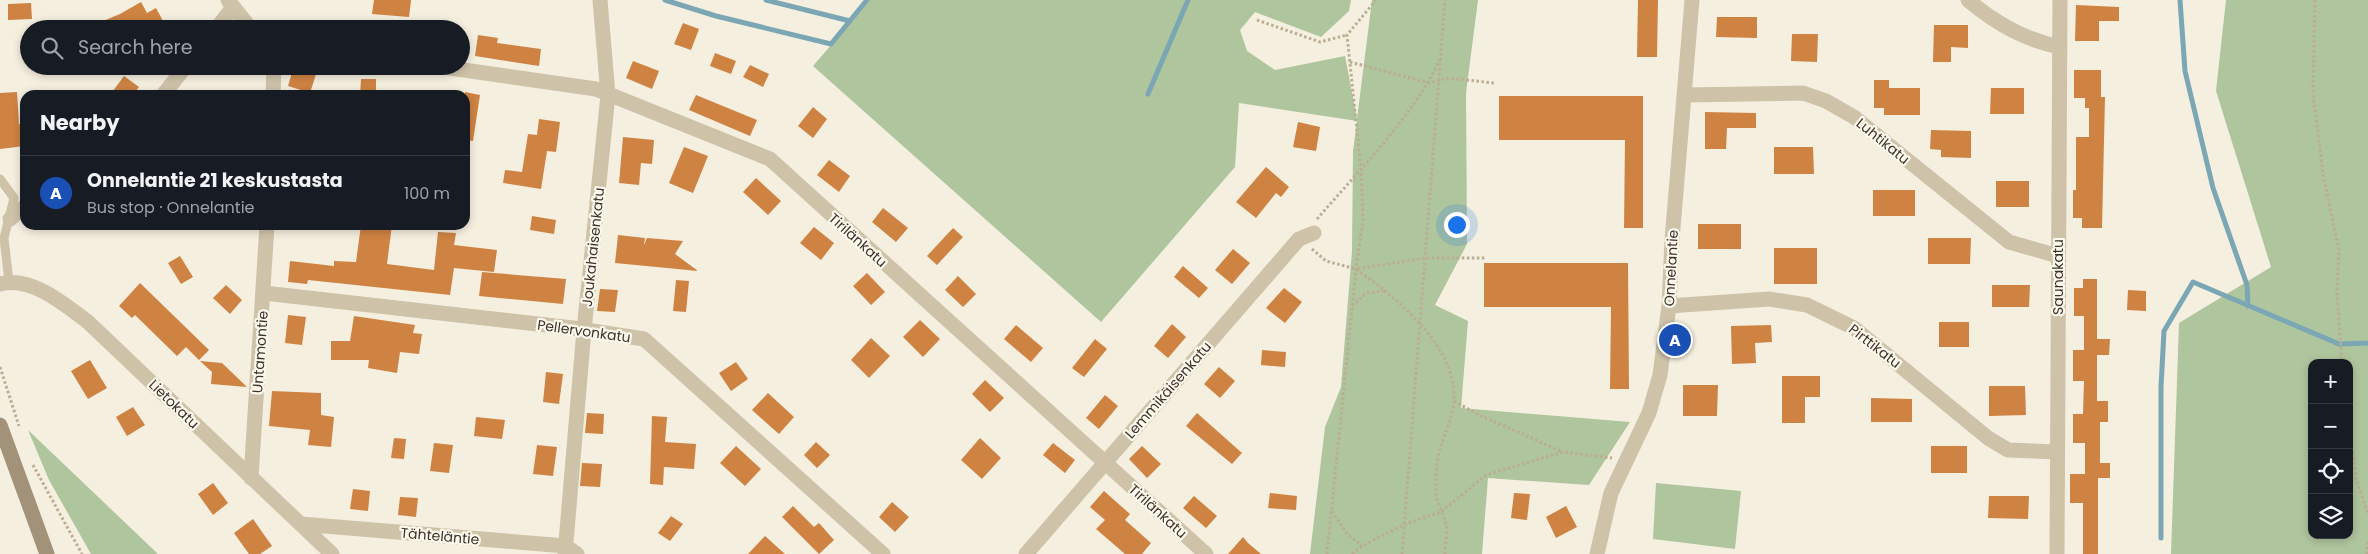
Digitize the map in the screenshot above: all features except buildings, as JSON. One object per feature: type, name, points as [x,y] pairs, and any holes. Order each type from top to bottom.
[{"type":"main road","points":[[0,425],[47,554]]},
{"type":"street","name":"Joukahaisenkatu","points":[[569,551],[584,330],[608,94],[600,0]]},
{"type":"street","name":"Onnelantie","points":[[1597,554],[1611,493],[1649,413],[1660,375],[1669,306],[1672,240],[1692,0]]},
{"type":"street","points":[[1968,0],[2016,34],[2034,42],[2060,48]]},
{"type":"street","name":"Saunakatu","points":[[2057,554],[2060,0]]},
{"type":"street","points":[[221,20],[230,4],[243,20]]},
{"type":"street","name":"Tirilänkatu","points":[[470,71],[596,89],[770,159],[1206,554]]},
{"type":"street","points":[[167,90],[179,75]]},
{"type":"street","points":[[273,90],[274,75]]},
{"type":"street","name":"Luhtikatu","points":[[1685,95],[1803,93],[1826,101],[1854,117],[2009,242],[2058,256]]},
{"type":"street","points":[[10,219],[20,210]]},
{"type":"street","name":"Untamontie","points":[[251,478],[267,230]]},
{"type":"street","name":"Lemmikäisenkatu","points":[[1026,554],[1299,239],[1314,233]]},
{"type":"street","name":"Lietokatu","points":[[5,283],[37,289],[59,300],[88,322],[332,554]]},
{"type":"street","name":"Pellervonkatu","points":[[264,293],[584,330],[644,339],[882,554]]},
{"type":"street","name":"Pirttikatu","points":[[1669,306],[1770,299],[1807,305],[1854,328],[1988,438],[2008,450],[2057,452]]},
{"type":"street","name":"Tähteläntie","points":[[301,524],[569,551]]},
{"type":"lane","points":[[0,179],[14,198],[4,238],[5,283]]},
{"type":"path","points":[[1257,20],[1320,42],[1347,35],[1376,0]]},
{"type":"path","points":[[1402,554],[1445,0]]},
{"type":"path","points":[[2315,0],[2313,93],[2323,174],[2339,250],[2338,294],[2342,359]]},
{"type":"path","points":[[1327,554],[1352,306],[1363,220],[1361,168],[1347,35]]},
{"type":"path","points":[[1442,56],[1429,83],[1396,128],[1299,239],[1326,261],[1356,269],[1386,291],[1421,324],[1439,347],[1449,370],[1454,401],[1439,453],[1435,494],[1446,525],[1445,554]]},
{"type":"path","points":[[1350,62],[1429,83],[1448,78],[1494,83]]},
{"type":"path","points":[[1356,269],[1426,258],[1485,258]]},
{"type":"path","points":[[1352,306],[1366,292],[1386,291]]},
{"type":"path","points":[[0,367],[21,431]]},
{"type":"path","points":[[1454,401],[1479,415],[1563,452],[1626,460]]},
{"type":"path","points":[[2351,449],[2356,479],[2368,514]]},
{"type":"path","points":[[1352,554],[1362,546],[1405,524],[1442,511],[1486,475],[1563,452]]},
{"type":"path","points":[[30,458],[82,554]]},
{"type":"path","points":[[1331,510],[1347,534],[1362,546]]},
{"type":"path","points":[[2367,554],[2368,541]]},
{"type":"green space","points":[[870,0],[1351,0],[1349,11],[1321,37],[1255,12],[1240,30],[1247,51],[1275,70],[1345,56],[1357,119],[1372,0],[1478,0],[1466,93],[1467,244],[1435,305],[1468,321],[1461,408],[1630,422],[1589,485],[1488,478],[1482,554],[1310,554],[1325,427],[1341,387],[1352,251],[1353,151],[1357,121],[1239,103],[1235,167],[1101,322],[813,66]]},
{"type":"green space","points":[[2226,0],[2368,0],[2368,554],[2171,554],[2179,323],[2271,267],[2216,91]]},
{"type":"green space","points":[[28,430],[158,554],[91,554],[49,480]]},
{"type":"green space","points":[[1656,483],[1741,491],[1735,549],[1653,539]]},
{"type":"waterway","points":[[665,0],[716,16],[831,44],[867,0]]},
{"type":"waterway","points":[[766,0],[850,21]]},
{"type":"waterway","points":[[1148,94],[1188,0]]},
{"type":"waterway","points":[[2180,0],[2185,71],[2213,188],[2247,285],[2248,306]]},
{"type":"waterway","points":[[2161,538],[2161,387],[2164,331],[2193,282],[2339,344],[2368,343]]},
{"type":"place","name":"Onnelantie 21 keskustasta","points":[[1675,340]]}]
